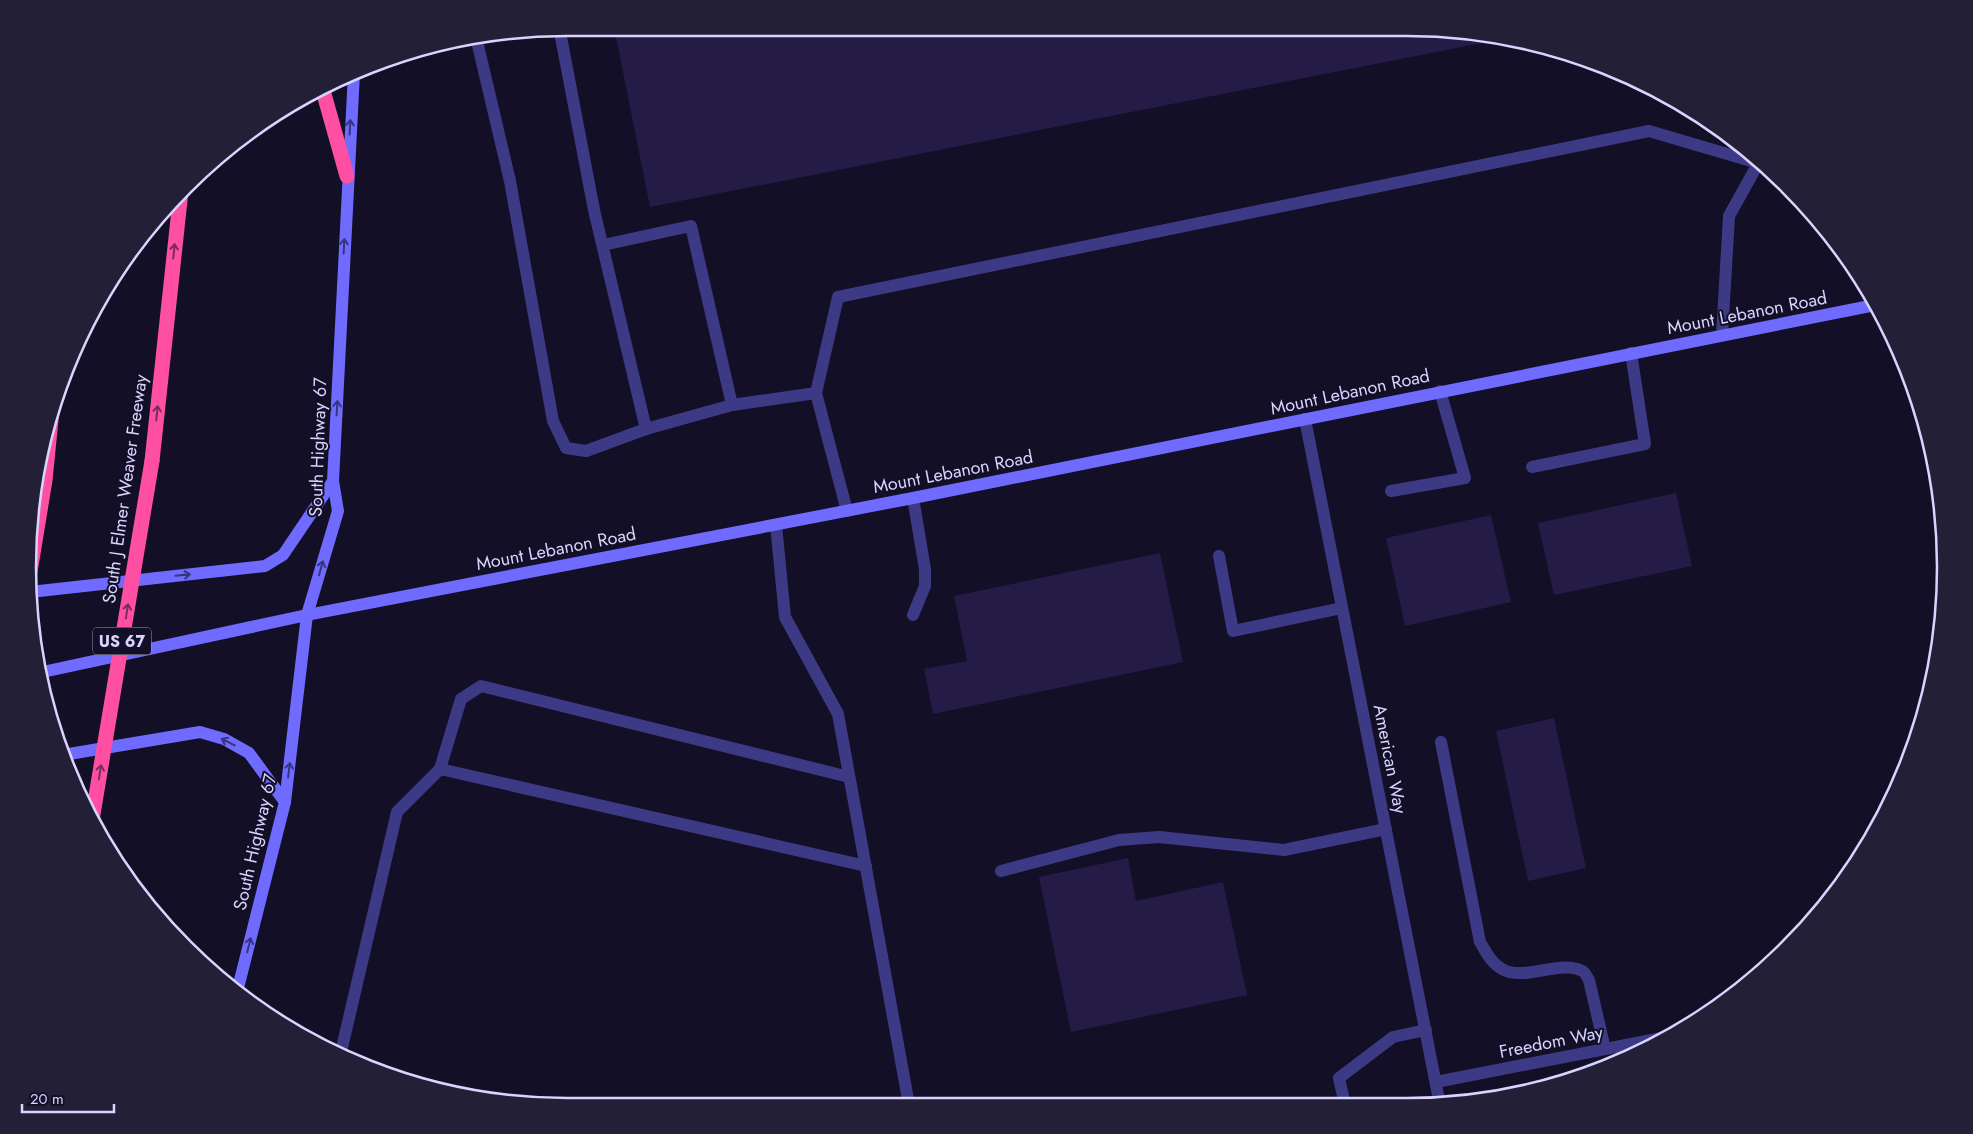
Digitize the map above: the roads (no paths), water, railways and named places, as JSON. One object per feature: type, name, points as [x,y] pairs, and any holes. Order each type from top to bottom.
[{"type":"highway","points":[[324,95],[348,176]]},
{"type":"highway","name":"South J Elmer Weaver Freeway","points":[[94,808],[152,461],[179,205]]},
{"type":"highway","points":[[38,521],[47,458]]},
{"type":"street","points":[[561,36],[603,246],[646,429]]},
{"type":"street","points":[[478,44],[510,181],[553,421],[566,448],[586,451],[646,429],[732,406],[816,393]]},
{"type":"street","name":"South Highway 67","points":[[239,984],[285,802],[307,615],[338,511],[333,481],[353,82]]},
{"type":"street","points":[[847,511],[816,393],[838,298],[1649,132],[1744,158]]},
{"type":"street","points":[[1722,336],[1729,216],[1755,167]]},
{"type":"street","points":[[603,246],[691,226],[732,406]]},
{"type":"street","name":"Mount Lebanon Road","points":[[46,671],[307,615],[913,498],[1868,306]]},
{"type":"street","points":[[1532,467],[1645,444],[1631,353]]},
{"type":"street","points":[[1391,491],[1465,478],[1440,391]]},
{"type":"street","name":"American Way","points":[[1305,419],[1439,1097]]},
{"type":"street","points":[[37,591],[265,566],[283,555],[333,481]]},
{"type":"street","points":[[913,498],[925,569],[925,586],[913,615]]},
{"type":"street","points":[[776,525],[785,618],[838,714],[909,1098]]},
{"type":"street","points":[[1219,556],[1233,630],[1342,608]]},
{"type":"street","points":[[342,1047],[398,812],[440,769],[461,699],[481,686],[849,776]]},
{"type":"street","points":[[70,753],[200,732],[224,739],[248,753],[285,802]]},
{"type":"street","points":[[1441,742],[1480,942],[1490,959],[1502,970],[1517,974],[1570,968],[1582,971],[1589,980],[1605,1049]]},
{"type":"street","points":[[440,769],[866,866]]},
{"type":"street","points":[[1001,871],[1119,840],[1159,837],[1284,850],[1386,829]]},
{"type":"street","points":[[1343,1098],[1339,1078],[1392,1037],[1426,1030]]},
{"type":"street","name":"Freedom Way","points":[[1436,1082],[1644,1041]]}]
